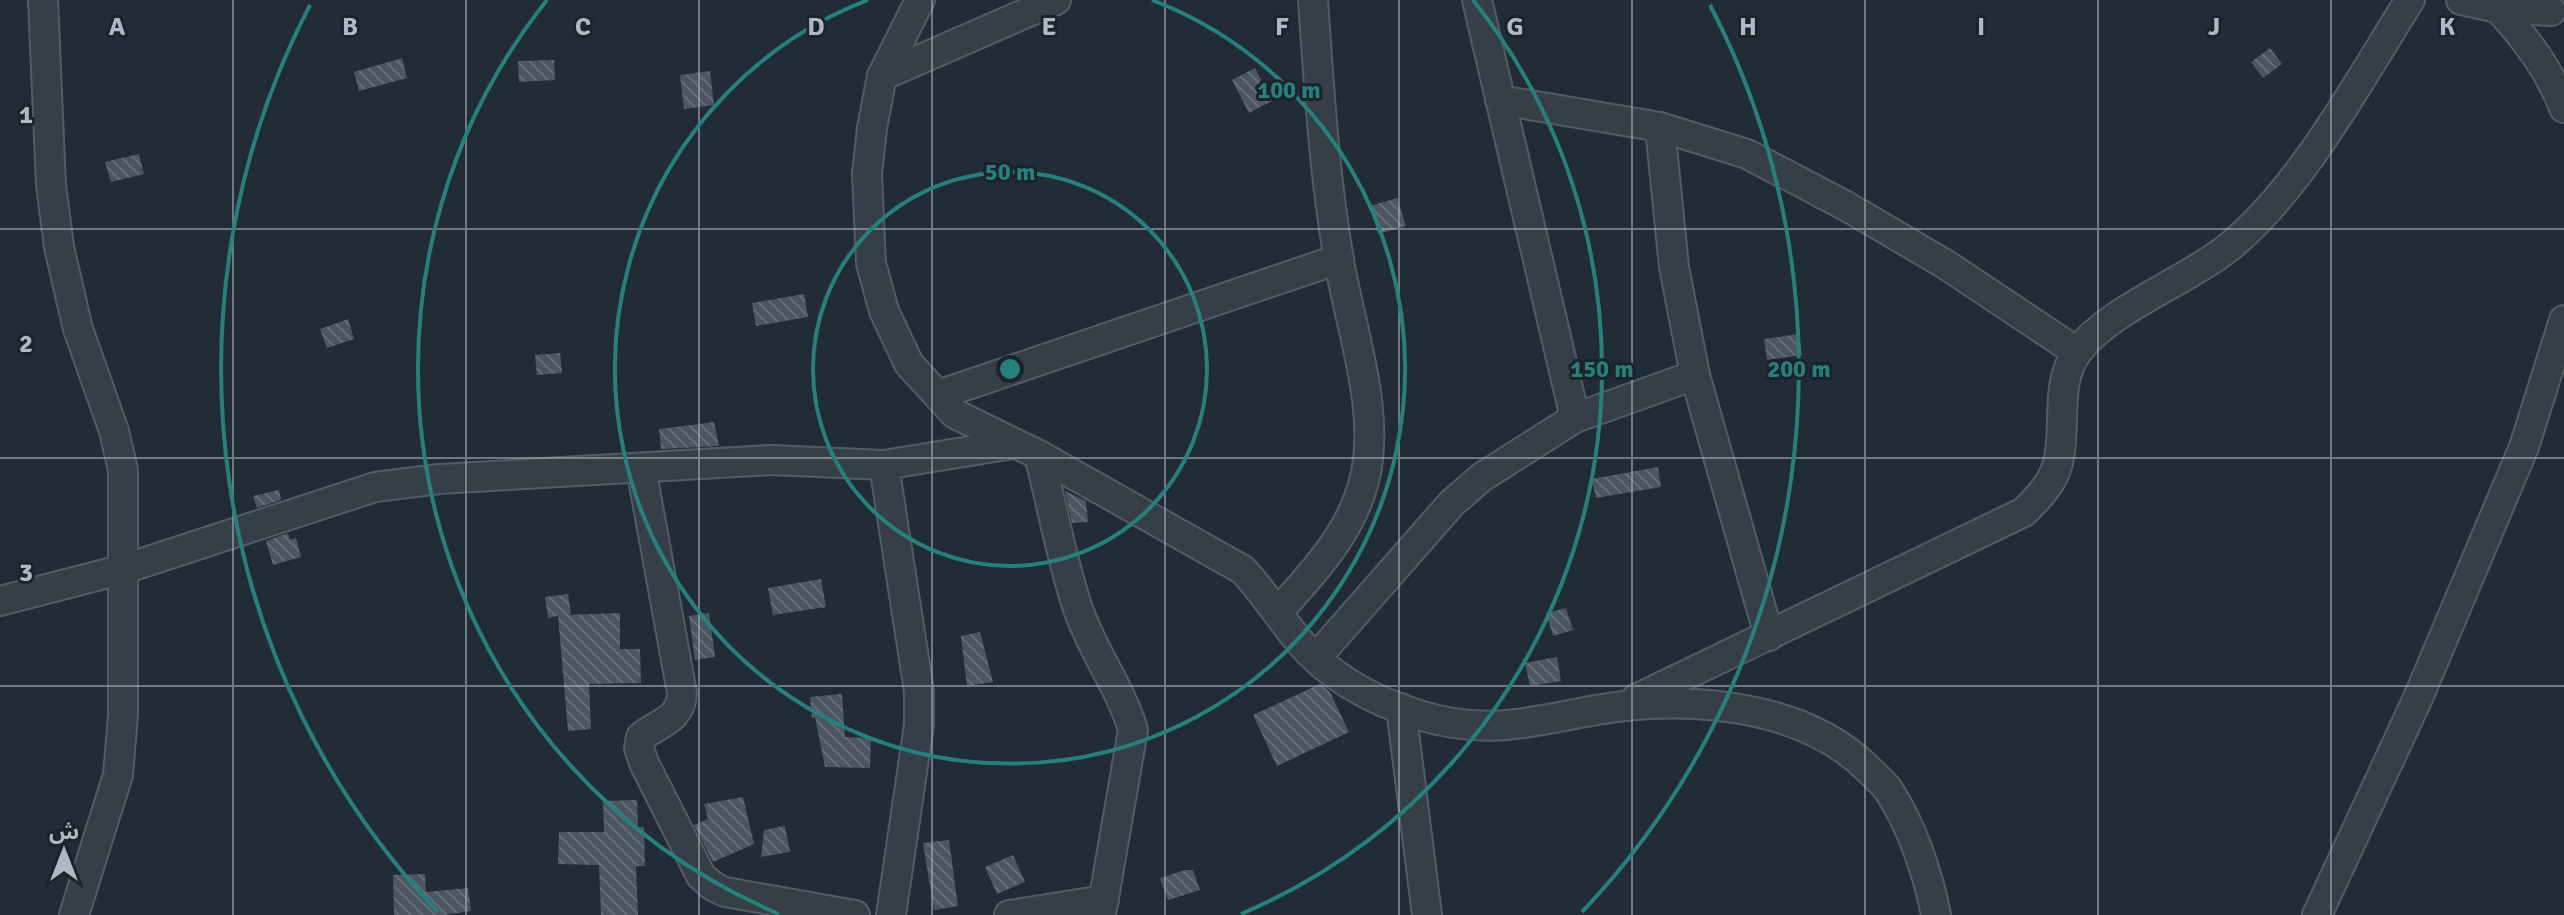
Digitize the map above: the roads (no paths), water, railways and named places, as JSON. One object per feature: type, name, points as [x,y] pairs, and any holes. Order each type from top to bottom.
[{"type":"street","points":[[43,0],[51,185],[59,247],[78,329],[114,431],[123,470],[123,715],[118,775],[74,915]]},
{"type":"street","points":[[920,0],[882,76],[872,128],[867,174],[871,263],[884,311],[909,364],[955,414],[1039,455],[1243,570],[1316,658],[1336,675],[1376,698],[1401,708],[1477,727],[1524,725],[1621,707],[1675,702],[1772,716],[1823,736],[1858,759],[1888,789],[1909,830],[1936,915]]},
{"type":"street","points":[[882,76],[1056,0]]},
{"type":"street","points":[[1278,612],[1322,563],[1349,519],[1364,480],[1368,433],[1364,385],[1339,259],[1320,106],[1313,0]]},
{"type":"street","points":[[1477,0],[1575,418]]},
{"type":"street","points":[[1621,707],[2024,512],[2045,491],[2058,463],[2064,381],[2077,352],[2103,326],[2227,248],[2281,196],[2410,0]]},
{"type":"street","points":[[2461,0],[2498,8],[2551,11]]},
{"type":"street","points":[[2498,8],[2529,43],[2553,81],[2564,108]]},
{"type":"street","points":[[1500,100],[1660,127],[1747,154],[1846,206],[1945,264],[2077,352]]},
{"type":"street","points":[[1660,127],[1674,267],[1695,375],[1769,636]]},
{"type":"street","points":[[938,395],[1339,259]]},
{"type":"street","points":[[2317,915],[2418,698],[2524,447],[2564,320]]},
{"type":"street","points":[[1316,658],[1452,503],[1482,477],[1575,418],[1695,375]]},
{"type":"street","points":[[0,601],[124,569],[375,487],[439,479],[771,460],[884,465],[1013,444]]},
{"type":"street","points":[[1009,915],[1103,908],[1133,730],[1126,707],[1090,639],[1077,607],[1039,455]]},
{"type":"street","points":[[884,465],[919,691],[919,725],[891,915]]},
{"type":"street","points":[[641,468],[682,693],[678,713],[641,737],[639,748],[644,763],[701,876],[714,887],[725,892],[855,915]]},
{"type":"street","points":[[1401,708],[1427,915]]}]
